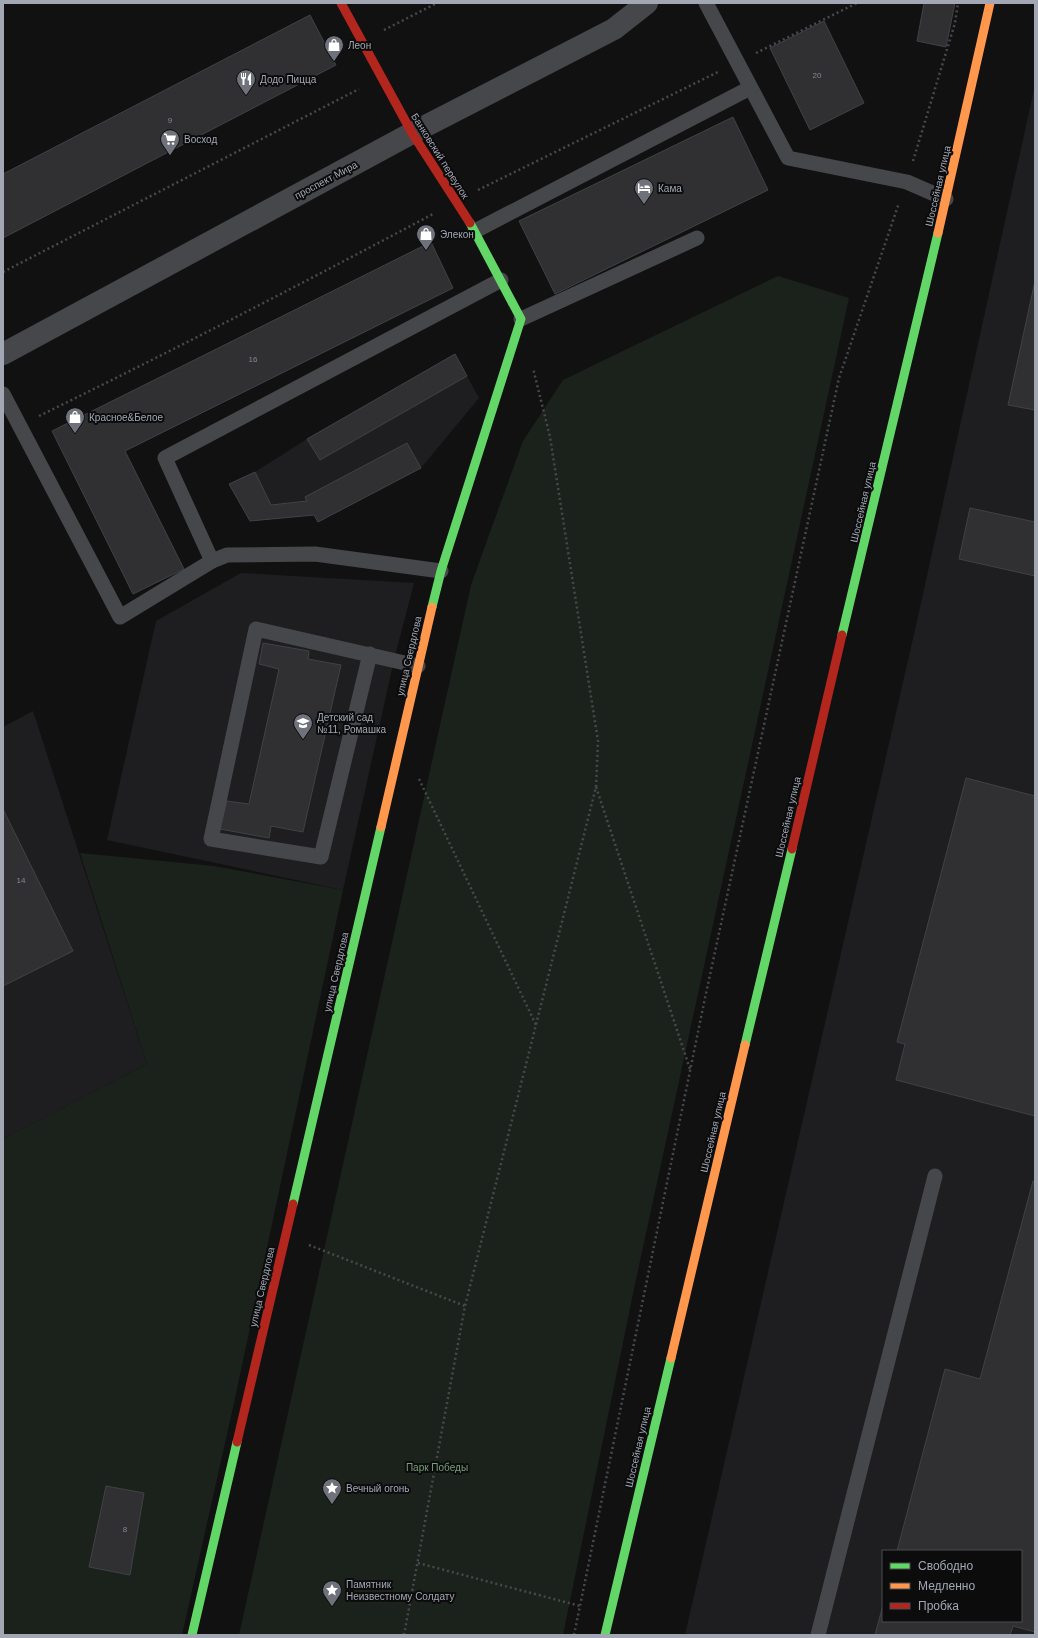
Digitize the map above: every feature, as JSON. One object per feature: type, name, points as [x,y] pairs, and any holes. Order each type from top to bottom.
[{"type":"street","name":"Банковский переулок","points":[[341,3],[412,133],[475,231],[522,319]]},
{"type":"street","name":"проспект Мира","points":[[3,354],[412,133],[614,29],[647,3]]},
{"type":"street","name":"Шоссейная улица","points":[[605,1635],[946,199],[990,3]]},
{"type":"street","name":"улица Свердлова","points":[[192,1635],[441,571],[522,319]]},
{"type":"lane","points":[[706,3],[788,158],[907,182],[946,199]]},
{"type":"lane","points":[[475,231],[750,88]]},
{"type":"lane","points":[[522,319],[697,238]]},
{"type":"lane","points":[[212,561],[165,458],[501,280]]},
{"type":"lane","points":[[3,394],[120,618],[212,561],[227,555],[315,554],[441,571]]},
{"type":"lane","points":[[370,654],[321,857],[211,839],[256,629],[370,654],[418,666]]},
{"type":"lane","points":[[818,1635],[935,1176]]},
{"type":"path","points":[[382,30],[437,3]]},
{"type":"path","points":[[20,426],[144,365],[340,264],[456,201],[857,3]]},
{"type":"path","points":[[574,1635],[690,1071],[839,378],[907,182],[955,23],[958,3]]},
{"type":"path","points":[[3,272],[363,87]]},
{"type":"path","points":[[404,1635],[465,1306],[596,787],[598,741],[550,437],[532,363]]},
{"type":"path","points":[[418,776],[536,1025]]},
{"type":"path","points":[[596,787],[690,1071]]},
{"type":"path","points":[[286,1236],[465,1306]]},
{"type":"path","points":[[418,1563],[580,1606]]},
{"type":"shaded area","points":[[1035,85],[1035,1635],[685,1635],[917,621]]},
{"type":"shaded area","points":[[455,354],[479,398],[421,468],[318,522],[314,515],[250,521],[229,484],[255,472],[307,439]]},
{"type":"shaded area","points":[[241,573],[414,583],[394,660],[343,890],[107,840],[156,621]]},
{"type":"shaded area","points":[[33,711],[147,1064],[3,1139],[3,727]]},
{"type":"green space","name":"Парк Победы","points":[[778,276],[849,298],[635,1284],[563,1635],[239,1635],[471,585],[523,441],[563,380]]},
{"type":"green space","points":[[80,853],[214,866],[343,890],[234,1403],[182,1635],[3,1635],[3,1139],[147,1064]]},
{"type":"building","points":[[924,3],[955,3],[946,47],[917,41]]},
{"type":"building","points":[[310,15],[336,65],[3,238],[3,174]]},
{"type":"building","points":[[824,21],[864,103],[810,130],[770,48]]},
{"type":"building","name":"Кама","points":[[733,117],[768,190],[555,294],[519,221]]},
{"type":"building","points":[[431,242],[453,288],[125,451],[184,569],[133,594],[52,431]]},
{"type":"building","points":[[1035,281],[1035,410],[1008,405]]},
{"type":"building","points":[[455,354],[467,376],[320,460],[307,439]]},
{"type":"building","points":[[407,443],[421,468],[318,522],[314,515],[250,521],[229,484],[255,472],[271,505],[307,501],[305,497]]},
{"type":"building","points":[[970,508],[1035,522],[1035,576],[959,559]]},
{"type":"building","points":[[263,643],[309,651],[308,659],[341,665],[303,832],[271,826],[269,838],[220,829],[227,801],[249,804],[279,669],[259,664]]},
{"type":"building","points":[[966,778],[1035,796],[1035,1116],[896,1080],[905,1044],[897,1042]]},
{"type":"building","points":[[3,809],[73,951],[3,986]]},
{"type":"building","points":[[1033,1181],[1035,1181],[1035,1632],[1013,1626],[1010,1635],[875,1635],[882,1609],[882,1622],[1022,1622],[1022,1550],[897,1550],[945,1369],[980,1379]]},
{"type":"building","points":[[106,1486],[144,1493],[130,1575],[89,1567]]},
{"type":"traffic: fast","points":[[432,607],[441,571],[521,319],[470,223]]},
{"type":"traffic: fast","points":[[842,635],[938,233]]},
{"type":"traffic: fast","points":[[293,1204],[381,827]]},
{"type":"traffic: fast","points":[[745,1045],[792,849]]},
{"type":"traffic: fast","points":[[605,1635],[671,1358]]},
{"type":"traffic: fast","points":[[192,1635],[237,1442]]},
{"type":"traffic: slow","points":[[938,233],[990,3]]},
{"type":"traffic: slow","points":[[381,827],[432,607]]},
{"type":"traffic: slow","points":[[671,1358],[745,1045]]},
{"type":"traffic: jam","points":[[341,3],[412,133],[470,223]]},
{"type":"traffic: jam","points":[[792,849],[842,635]]},
{"type":"traffic: jam","points":[[237,1442],[293,1204]]},
{"type":"place","name":"Леон","points":[[334,62]]},
{"type":"place","name":"Додо Пицца","points":[[246,96]]},
{"type":"place","name":"Восход","points":[[170,156]]},
{"type":"place","name":"Кама","points":[[644,205]]},
{"type":"place","name":"Элекон","points":[[426,251]]},
{"type":"place","name":"Красное&Белое","points":[[75,434]]},
{"type":"place","name":"Детский сад №11, Ромашка","points":[[303,740]]},
{"type":"place","name":"Вечный огонь","points":[[332,1505]]},
{"type":"place","name":"Памятник Неизвестному Солдату","points":[[332,1607]]}]
